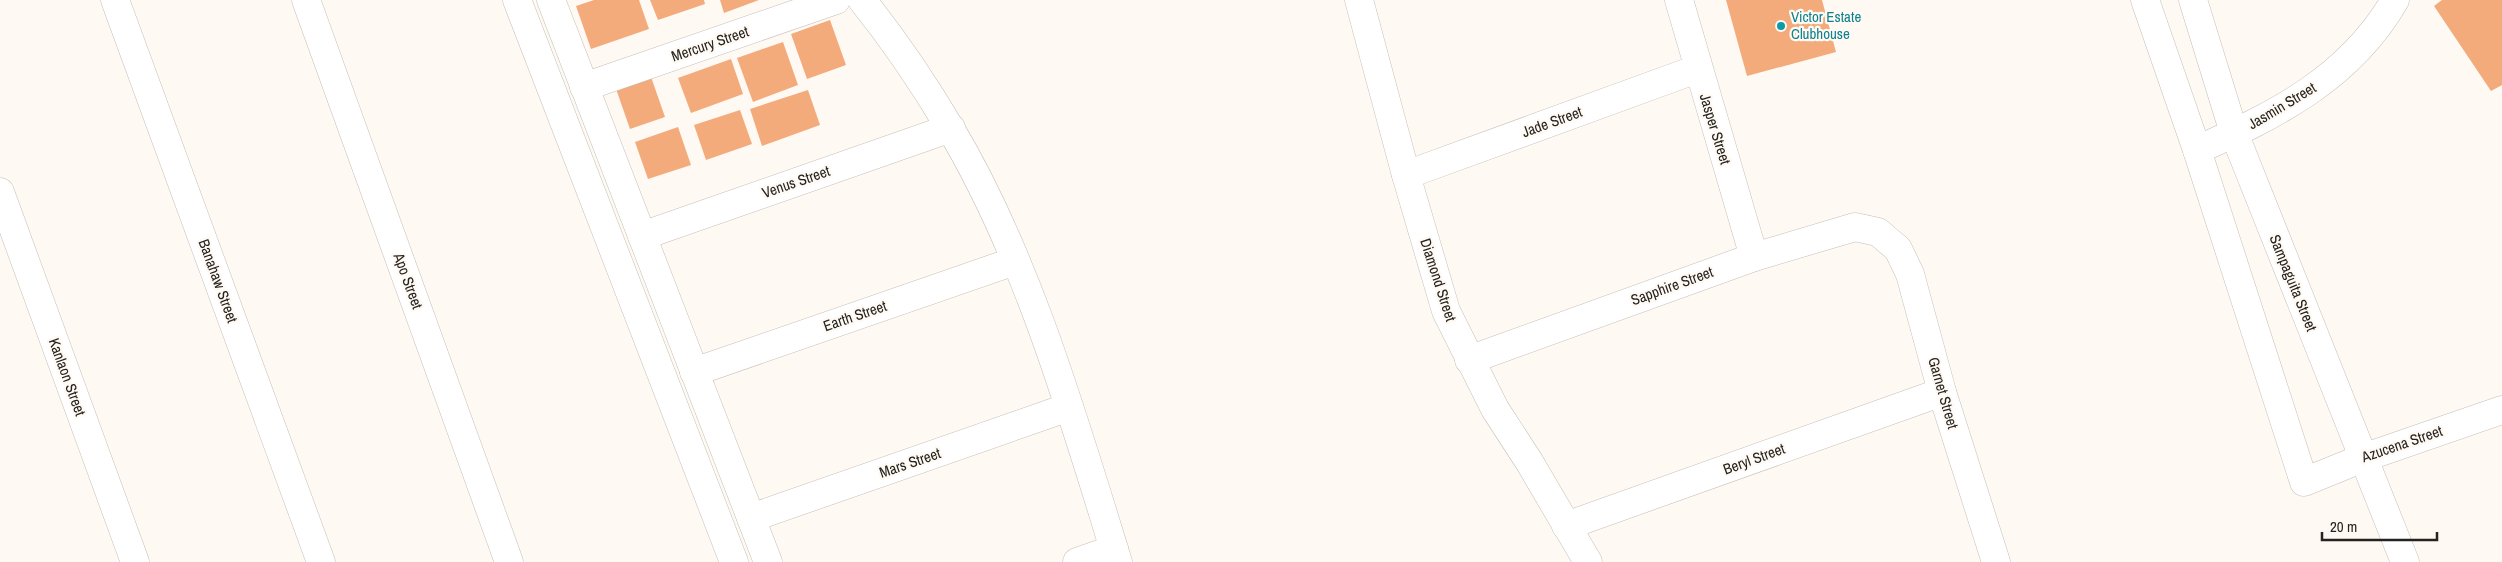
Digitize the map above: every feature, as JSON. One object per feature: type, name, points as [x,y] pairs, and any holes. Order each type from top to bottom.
[{"type":"street","name":"Banahaw Street","points":[[115,0],[321,562]]},
{"type":"street","name":"Apo Street","points":[[306,0],[509,562]]},
{"type":"street","points":[[517,0],[734,562]]},
{"type":"street","points":[[551,0],[768,562]]},
{"type":"street","name":"Mercury Street","points":[[584,87],[836,0]]},
{"type":"street","points":[[862,0],[888,33],[951,128],[981,185],[1015,261],[1069,407],[1116,556],[1077,562]]},
{"type":"street","name":"Jasper Street","points":[[1679,0],[1754,256]]},
{"type":"street","points":[[2145,0],[2197,150]]},
{"type":"street","name":"Sampaguita Street","points":[[2193,0],[2234,133],[2405,562]]},
{"type":"street","name":"Jasmin Street","points":[[2197,150],[2297,100],[2343,67],[2395,0]]},
{"type":"street","name":"Diamond Street","points":[[1366,2],[1406,175],[1446,311],[1495,409],[1530,463],[1588,562]]},
{"type":"street","name":"Jade Street","points":[[1406,175],[1698,69]]},
{"type":"street","name":"Venus Street","points":[[642,236],[951,128]]},
{"type":"street","name":"Azucena Street","points":[[2197,150],[2304,482],[2362,458],[2502,410]]},
{"type":"street","name":"Kanlaon Street","points":[[0,192],[135,562]]},
{"type":"street","name":"Sapphire Street","points":[[1469,360],[1754,256],[1855,226],[1878,232]]},
{"type":"street","name":"Garnet Street","points":[[1878,232],[1898,249],[1910,274],[1942,392],[1996,562]]},
{"type":"street","name":"Earth Street","points":[[694,372],[1015,261]]},
{"type":"street","name":"Beryl Street","points":[[1566,526],[1942,392]]},
{"type":"street","name":"Mars Street","points":[[751,518],[1069,407]]},
{"type":"building","points":[[594,0],[639,0],[649,29],[591,49],[576,6]]},
{"type":"building","points":[[650,0],[704,0],[705,4],[658,20]]},
{"type":"building","points":[[720,0],[759,0],[724,13]]},
{"type":"building","name":"Victor Estate Clubhouse","points":[[1726,0],[1822,0],[1836,52],[1747,76]]},
{"type":"building","points":[[2442,0],[2502,0],[2502,85],[2491,91],[2434,6]]},
{"type":"building","points":[[830,20],[846,65],[807,79],[791,34]]},
{"type":"building","points":[[783,42],[798,85],[753,102],[737,58]]},
{"type":"building","points":[[731,59],[743,94],[691,113],[678,78]]},
{"type":"building","points":[[650,74],[665,117],[630,129],[615,86]]},
{"type":"building","points":[[808,90],[820,125],[762,146],[750,109]]},
{"type":"building","points":[[740,110],[752,144],[706,160],[694,125]]},
{"type":"building","points":[[678,127],[691,165],[648,179],[635,142]]},
{"type":"place","name":"Victor Estate Clubhouse","points":[[1781,26]]}]
